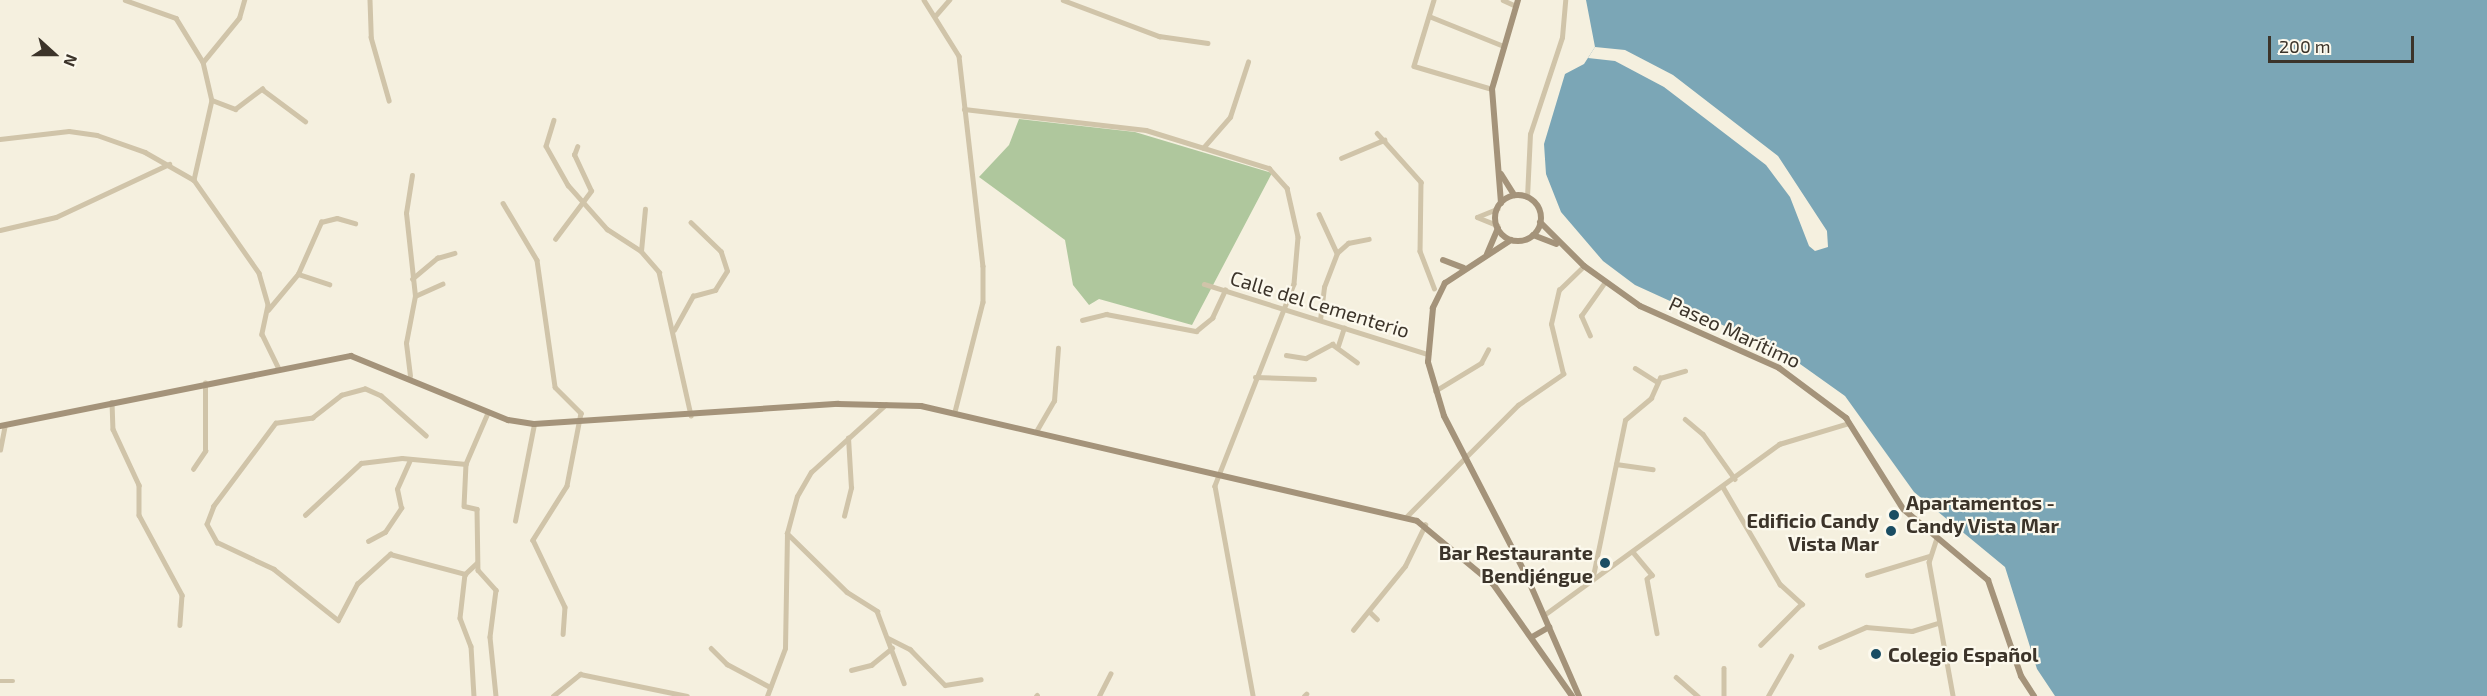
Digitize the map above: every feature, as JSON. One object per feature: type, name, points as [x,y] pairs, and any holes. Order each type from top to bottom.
[{"type":"main road","points":[[1485,256],[1497,226],[1499,206],[1492,89],[1501,45],[1517,3]]},
{"type":"main road","points":[[1498,168],[1514,195]]},
{"type":"main road","points":[[1499,206],[1514,195],[1527,197],[1539,208],[1540,222],[1533,235],[1511,240],[1464,268],[1438,295],[1428,354],[1435,391],[1544,615],[1579,696]]},
{"type":"main road","name":"Paseo Marítimo","points":[[1540,222],[1562,247],[1584,266],[1640,306],[1799,379],[1849,423],[1903,509],[1937,538],[1976,564],[1988,580],[2021,676],[2034,696]]},
{"type":"main road","points":[[1497,226],[1511,240]]},
{"type":"main road","name":"Paseo Marítimo","points":[[1533,235],[1562,247]]},
{"type":"main road","points":[[1443,261],[1464,268]]},
{"type":"main road","points":[[2,425],[278,367],[351,356],[410,376],[488,412],[534,424],[888,403],[955,412],[1407,516],[1425,525],[1493,584],[1572,696]]},
{"type":"main road","points":[[1532,637],[1549,627]]},
{"type":"street","points":[[125,0],[176,18],[203,62],[212,100],[194,180]]},
{"type":"street","points":[[203,62],[240,18],[244,0]]},
{"type":"street","points":[[370,0],[371,37],[389,100]]},
{"type":"street","points":[[924,0],[956,44],[984,287],[955,412]]},
{"type":"street","points":[[936,15],[949,0]]},
{"type":"street","points":[[1063,0],[1159,36],[1208,43]]},
{"type":"street","points":[[1434,0],[1416,68],[1492,89]]},
{"type":"street","points":[[1503,0],[1517,3]]},
{"type":"street","points":[[1527,197],[1530,134],[1562,37],[1565,0]]},
{"type":"street","points":[[1429,16],[1501,45]]},
{"type":"street","points":[[1203,148],[1230,117],[1248,62]]},
{"type":"street","points":[[212,100],[235,109],[262,89],[305,121]]},
{"type":"street","points":[[964,109],[1132,127],[1269,168],[1287,188],[1298,246],[1294,284],[1255,377],[1219,473],[1215,498],[1221,540],[1253,696]]},
{"type":"street","points":[[554,120],[546,137],[549,155],[584,203],[607,229],[640,251],[659,273],[674,330],[691,416]]},
{"type":"street","points":[[0,139],[69,131],[97,135],[169,164],[194,180],[259,273],[266,312],[262,334],[278,367]]},
{"type":"street","points":[[1377,133],[1421,182],[1420,251],[1434,288]]},
{"type":"street","points":[[1341,158],[1384,140]]},
{"type":"street","points":[[555,238],[584,203],[592,187],[574,155],[577,147]]},
{"type":"street","points":[[0,230],[56,218],[169,164]]},
{"type":"street","points":[[410,376],[406,343],[415,296],[406,213],[412,175]]},
{"type":"street","points":[[503,203],[537,260],[555,387],[578,408],[582,422],[567,486],[533,540],[566,607],[563,634]]},
{"type":"street","points":[[1497,226],[1477,217],[1499,206]]},
{"type":"street","points":[[640,251],[645,209]]},
{"type":"street","points":[[1319,214],[1337,253]]},
{"type":"street","points":[[266,312],[298,274],[321,222],[337,218],[355,223]]},
{"type":"street","points":[[674,330],[693,296],[715,290],[727,271],[721,252],[691,223]]},
{"type":"street","points":[[1320,320],[1324,287],[1337,253],[1348,243],[1369,239]]},
{"type":"street","points":[[412,279],[437,258],[454,253]]},
{"type":"street","points":[[1407,516],[1465,454],[1523,400],[1563,374],[1551,324],[1559,290],[1584,266]]},
{"type":"street","points":[[298,274],[329,284]]},
{"type":"street","points":[[1590,336],[1581,316],[1605,282]]},
{"type":"street","points":[[415,296],[442,284]]},
{"type":"street","name":"Calle del Cementerio","points":[[1204,284],[1428,354]]},
{"type":"street","points":[[1083,320],[1106,314],[1196,331],[1212,318],[1225,290]]},
{"type":"street","points":[[1338,346],[1344,328]]},
{"type":"street","points":[[1286,355],[1306,358],[1322,347],[1338,346],[1357,362]]},
{"type":"street","points":[[1037,430],[1054,401],[1058,348]]},
{"type":"street","points":[[1435,391],[1481,363],[1488,350]]},
{"type":"street","points":[[1635,368],[1657,381]]},
{"type":"street","points":[[1592,581],[1625,420],[1651,398],[1657,381],[1669,372],[1685,371]]},
{"type":"street","points":[[1255,377],[1314,379]]},
{"type":"street","points":[[193,469],[205,452],[205,383]]},
{"type":"street","points":[[426,436],[381,396],[365,389],[342,395],[313,418],[276,423],[214,506],[207,524],[218,542],[274,569],[338,620],[357,584],[395,552],[465,574]]},
{"type":"street","points":[[112,402],[114,429],[139,485],[139,515],[182,595],[180,625]]},
{"type":"street","points":[[767,696],[786,638],[787,533],[804,482],[848,438],[888,403]]},
{"type":"street","points":[[488,412],[466,464],[464,506],[477,509],[477,563],[496,590],[490,637],[496,696]]},
{"type":"street","points":[[1685,419],[1703,434],[1735,479]]},
{"type":"street","points":[[1544,615],[1735,479],[1779,444],[1849,423]]},
{"type":"street","points":[[515,521],[534,424]]},
{"type":"street","points":[[0,450],[2,425]]},
{"type":"street","points":[[844,516],[851,488],[848,438]]},
{"type":"street","points":[[305,515],[356,465],[410,460],[466,464]]},
{"type":"street","points":[[368,541],[385,532],[401,508],[397,489],[410,460]]},
{"type":"street","points":[[1616,464],[1653,469]]},
{"type":"street","points":[[1723,487],[1780,584],[1802,604],[1761,645]]},
{"type":"street","points":[[1353,630],[1370,612],[1405,566],[1425,525]]},
{"type":"street","points":[[787,533],[847,592],[872,605],[888,638],[904,683]]},
{"type":"street","points":[[1937,538],[1929,556],[1938,622],[1953,696]]},
{"type":"street","points":[[1633,552],[1652,575],[1647,579],[1656,633]]},
{"type":"street","points":[[1867,575],[1929,556]]},
{"type":"street","points":[[474,696],[471,646],[460,618],[465,574],[477,563]]},
{"type":"street","points":[[1370,612],[1377,619]]},
{"type":"street","points":[[1820,647],[1866,627],[1896,626],[1912,632],[1938,622]]},
{"type":"street","points":[[888,638],[910,649],[945,685],[981,679]]},
{"type":"street","points":[[711,648],[727,664],[770,687]]},
{"type":"street","points":[[851,670],[871,665],[891,648]]},
{"type":"street","points":[[1768,696],[1791,656]]},
{"type":"street","points":[[1724,668],[1724,696]]},
{"type":"street","points":[[553,696],[580,674],[687,696]]},
{"type":"street","points":[[1099,696],[1110,674]]},
{"type":"street","points":[[1676,677],[1698,696]]},
{"type":"street","points":[[0,681],[13,681]]},
{"type":"green space","points":[[1019,119],[1135,132],[1272,173],[1192,325],[1099,299],[1089,305],[1073,285],[1065,240],[979,177],[1009,145]]},
{"type":"water","points":[[1586,0],[2487,0],[2487,696],[2055,696],[2037,669],[2005,567],[1914,492],[1845,396],[1786,354],[1635,285],[1603,261],[1561,212],[1546,174],[1544,144],[1565,74],[1584,64],[1595,47]]},
{"type":"pier","points":[[1595,47],[1625,50],[1673,75],[1778,156],[1827,231],[1828,247],[1815,251],[1809,246],[1790,197],[1766,165],[1664,87],[1615,61],[1588,58]]},
{"type":"place","name":"Apartamentos - Candy Vista Mar","points":[[1894,515]]},
{"type":"place","name":"Edificio Candy Vista Mar","points":[[1891,531]]},
{"type":"place","name":"Bar Restaurante Bendjéngue","points":[[1605,563]]},
{"type":"place","name":"Colegio Español","points":[[1876,654]]}]
